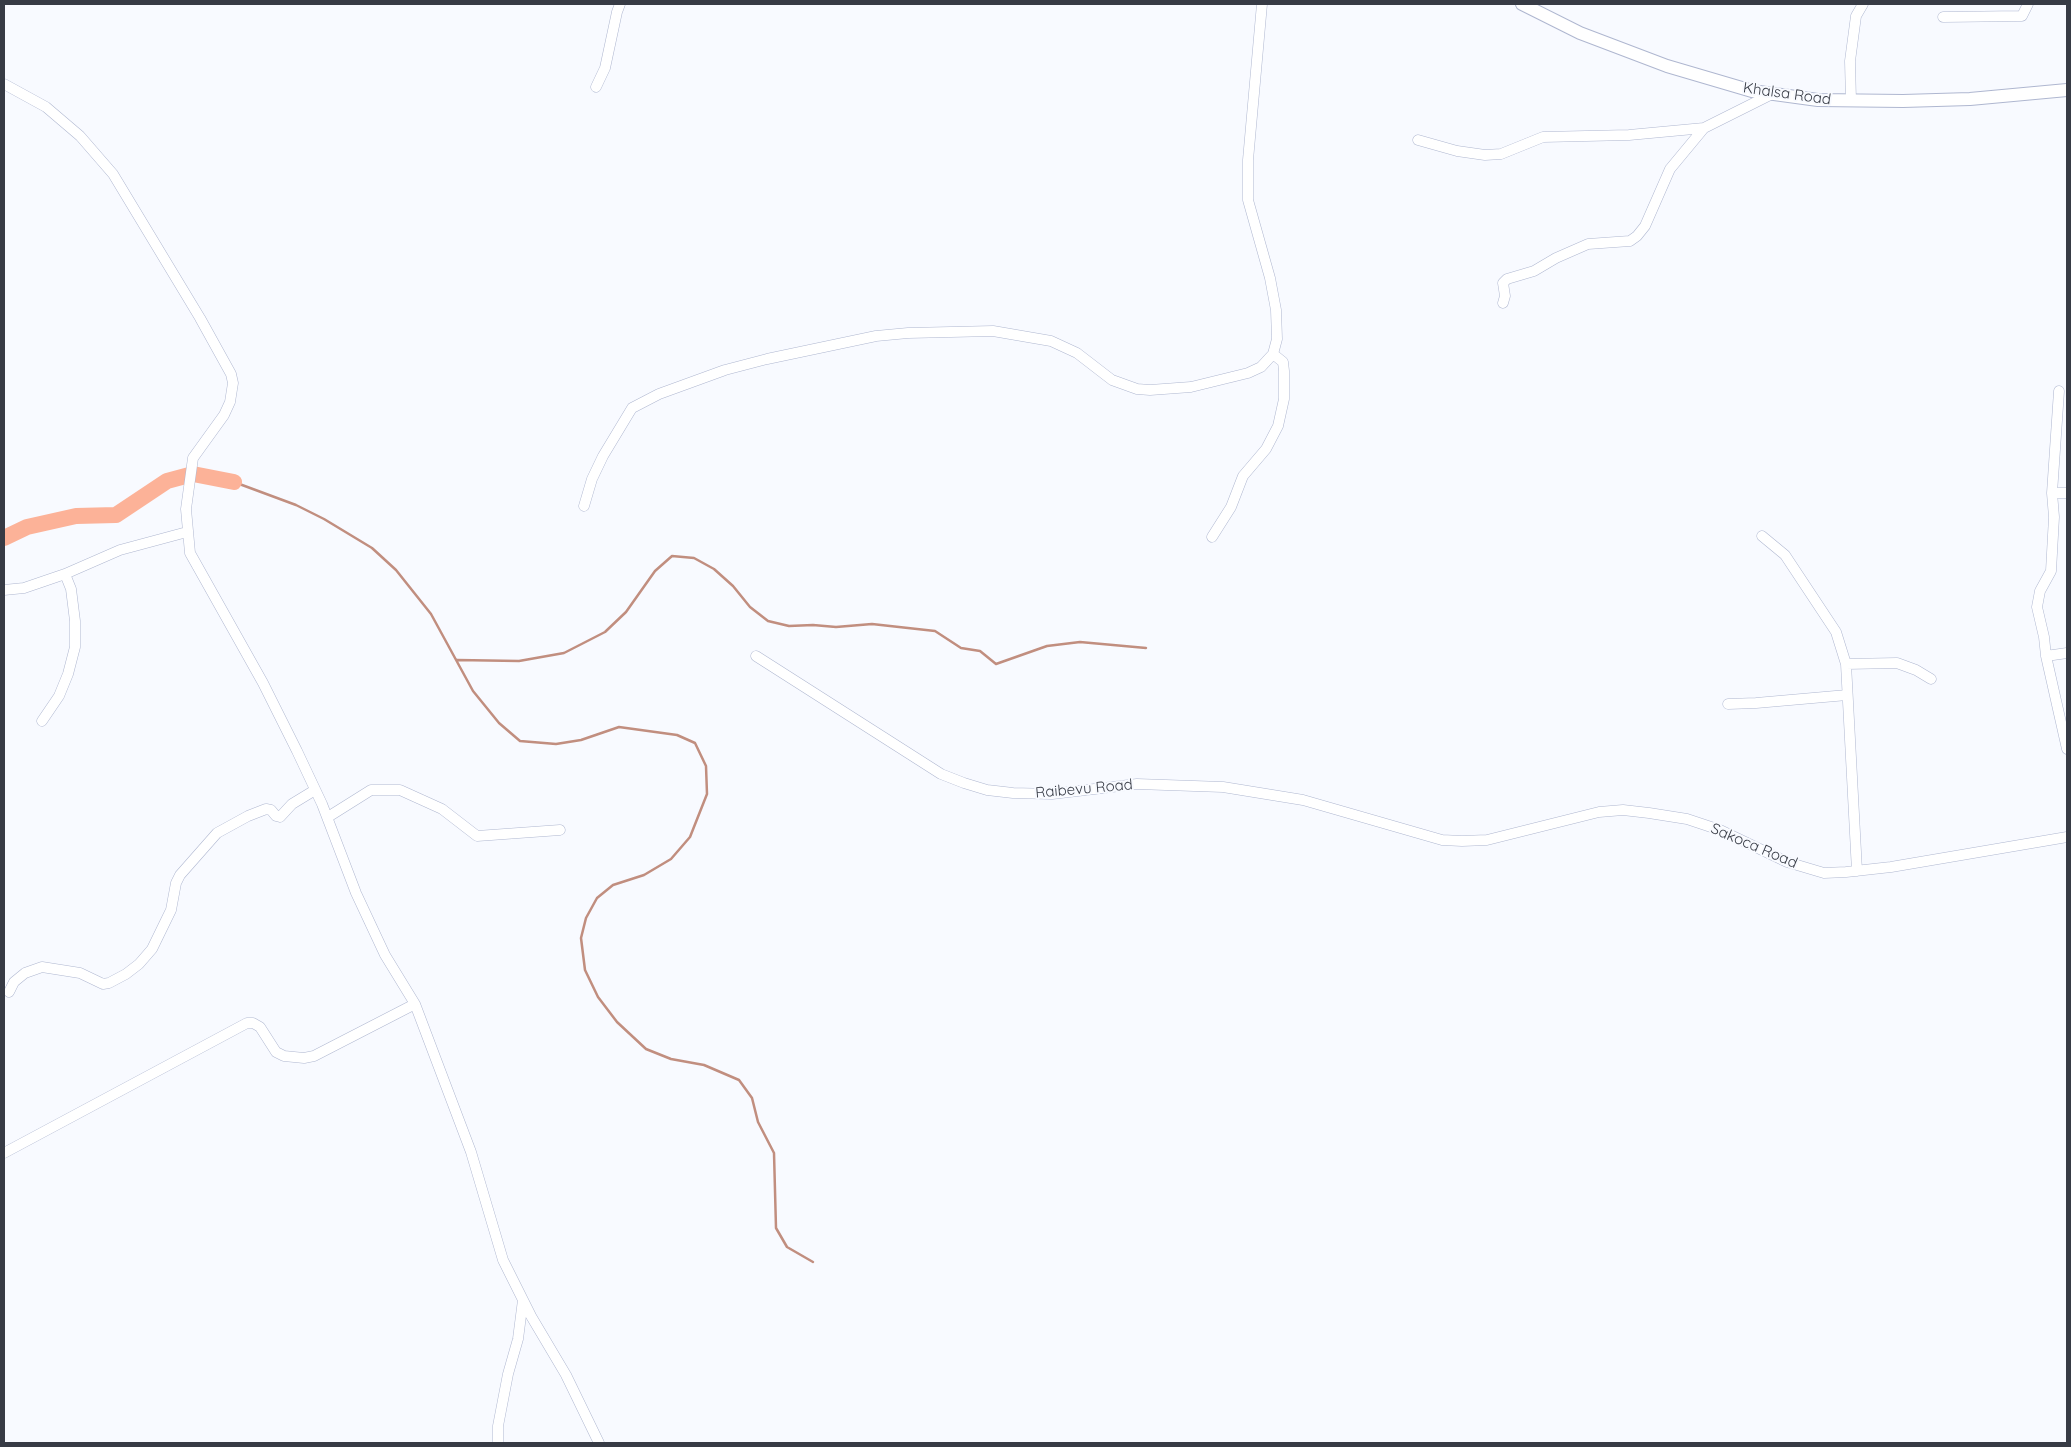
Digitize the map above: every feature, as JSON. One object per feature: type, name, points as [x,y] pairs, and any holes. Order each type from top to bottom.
[{"type":"main road","name":"Khalsa Road","points":[[1522,4],[1580,34],[1666,66],[1752,91],[1818,100],[1851,101],[1970,99],[2067,90]]},
{"type":"street","points":[[596,87],[605,68],[620,4]]},
{"type":"street","points":[[584,506],[592,480],[603,456],[632,408],[642,402],[724,370],[876,336],[916,333],[993,332],[1051,341],[1077,353],[1112,380],[1124,386],[1150,390],[1191,387],[1248,373],[1261,367],[1274,354],[1277,339],[1274,295],[1251,217],[1247,182],[1262,4]]},
{"type":"street","points":[[1851,101],[1850,61],[1856,16],[1863,4]]},
{"type":"street","points":[[1943,17],[2022,16],[2028,4]]},
{"type":"street","points":[[4,84],[46,107],[80,136],[113,174],[225,361],[233,382],[230,402],[224,415],[193,458],[188,485],[186,509],[190,553],[263,683],[328,817],[356,893],[385,955],[414,1004],[471,1152],[503,1260],[548,1347],[566,1375],[599,1443]]},
{"type":"street","points":[[1418,140],[1457,151],[1485,155],[1501,154],[1544,137],[1628,134],[1704,128],[1772,94]]},
{"type":"street","points":[[1503,303],[1505,296],[1503,283],[1507,279],[1534,270],[1588,244],[1630,240],[1637,236],[1645,226],[1670,169],[1704,128]]},
{"type":"street","points":[[1212,537],[1227,514],[1243,476],[1266,449],[1278,426],[1284,399],[1284,371],[1283,362],[1274,354]]},
{"type":"street","points":[[2059,391],[2052,493],[2054,517],[2051,571],[2040,591],[2038,607],[2046,656],[2067,749]]},
{"type":"street","points":[[2052,493],[2067,493]]},
{"type":"street","points":[[4,590],[24,588],[65,574],[120,550],[188,532]]},
{"type":"street","points":[[1762,536],[1784,555],[1836,632],[1846,664],[1857,871]]},
{"type":"street","points":[[42,721],[59,696],[76,647],[73,605],[65,574]]},
{"type":"street","points":[[2046,656],[2067,654]]},
{"type":"street","name":"Raibevu Road","points":[[756,656],[941,774],[987,790],[1052,794],[1137,784],[1223,787],[1303,800],[1442,840]]},
{"type":"street","points":[[1846,664],[1897,663],[1916,670],[1931,680]]},
{"type":"street","points":[[1728,704],[1847,695]]},
{"type":"street","points":[[9,992],[14,982],[25,973],[42,967],[80,973],[103,984],[126,974],[139,964],[152,949],[171,910],[176,883],[180,875],[218,832],[266,809],[271,810],[276,816],[280,816],[292,804],[315,790]]},
{"type":"street","points":[[328,817],[372,790],[400,790],[442,809],[477,836],[560,830]]},
{"type":"street","name":"Sakoca Road","points":[[1442,840],[1487,840],[1600,812],[1623,810],[1687,820],[1720,830],[1787,862],[1824,873],[1891,868],[2067,837]]},
{"type":"street","points":[[4,1152],[247,1023],[253,1023],[260,1027],[276,1052],[284,1056],[304,1058],[314,1056],[414,1004]]},
{"type":"street","points":[[498,1443],[498,1426],[504,1391],[518,1339],[523,1300]]},
{"type":"waterway","points":[[4,538],[27,527],[76,516],[116,515],[167,481],[193,474],[234,482]]},
{"type":"waterway","points":[[234,482],[296,505],[324,519],[372,548],[396,570],[431,614],[473,691],[499,723],[520,741],[556,744],[581,740],[619,727],[677,735],[695,743],[706,766],[707,794],[690,837],[671,859],[644,875],[613,885],[597,898],[586,918],[581,938],[585,970],[598,997],[617,1022],[646,1049],[671,1059],[704,1065],[739,1080],[752,1098],[758,1122],[774,1153],[776,1228],[787,1247],[813,1262]]},
{"type":"waterway","points":[[457,660],[519,661],[564,653],[605,632],[626,612],[655,571],[672,556],[694,558],[714,569],[733,586],[750,607],[768,621],[789,626],[813,625],[836,627],[872,624],[935,631],[961,648],[980,651],[996,664],[1047,646],[1080,642],[1146,648]]}]
